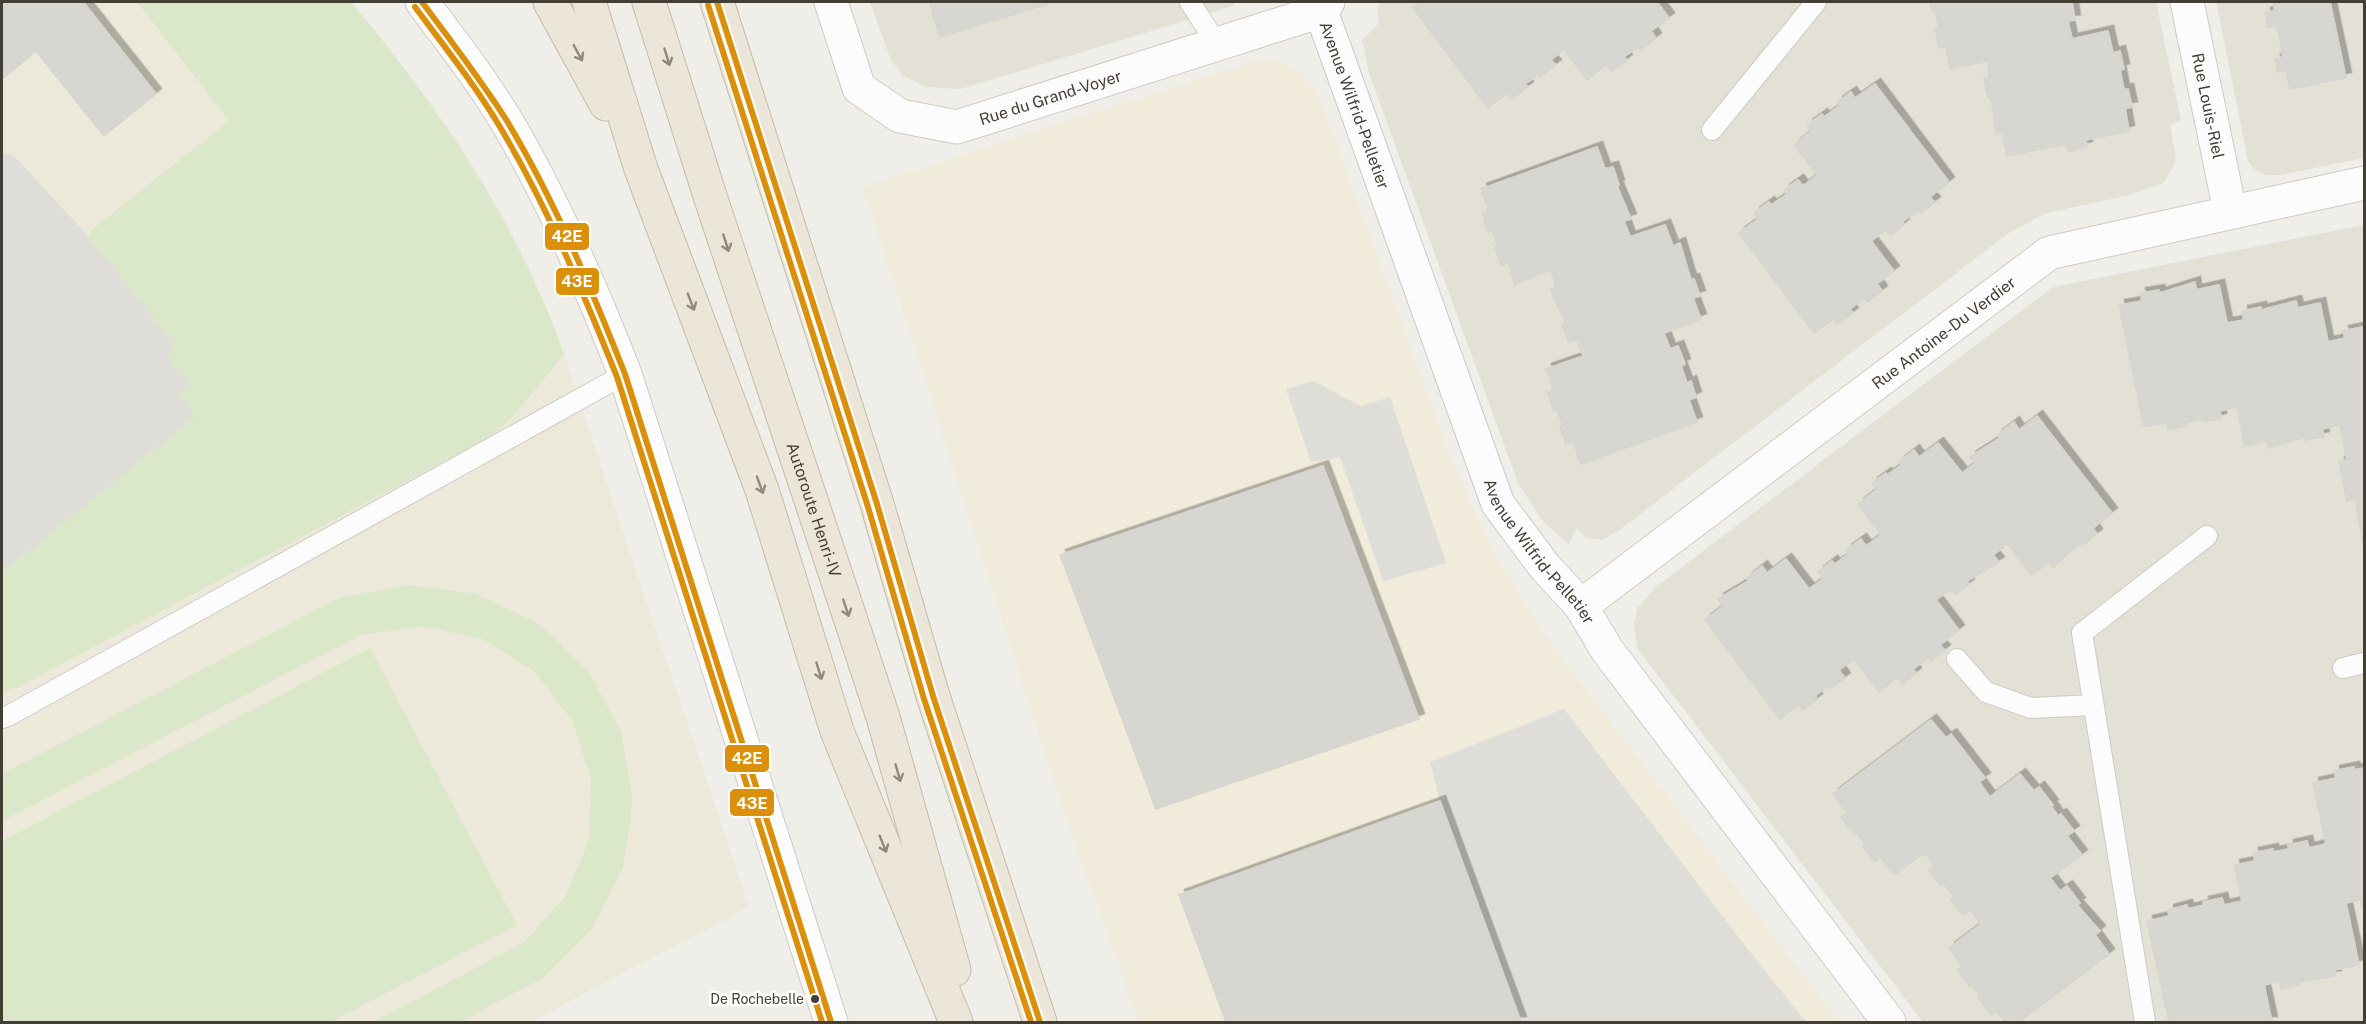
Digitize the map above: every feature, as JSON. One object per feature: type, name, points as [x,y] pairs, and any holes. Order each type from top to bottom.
[{"type":"highway","points":[[550,2],[641,169]]},
{"type":"highway","points":[[589,2],[641,169],[762,490],[837,731],[956,1023]]},
{"type":"highway","name":"Autoroute Henri-IV","points":[[649,2],[710,196],[882,717],[969,1023]]},
{"type":"highway","points":[[717,2],[877,504],[933,696],[1040,1023]]},
{"type":"street","points":[[422,2],[473,69],[518,140],[591,288],[625,374],[831,1023]]},
{"type":"street","name":"Rue du Grand-Voyer","points":[[831,2],[859,88],[900,116],[957,127],[1217,44],[1325,6]]},
{"type":"street","name":"Rue Louis-Riel","points":[[2187,2],[2230,211]]},
{"type":"street","name":"Avenue Wilfrid-Pelletier","points":[[1325,6],[1498,504],[1545,567],[1581,606],[1606,650],[1889,1023]]},
{"type":"street","name":"Rue Antoine-Du Verdier","points":[[1581,606],[2049,253],[2364,183]]},
{"type":"lane","points":[[1190,2],[1217,44]]},
{"type":"lane","points":[[1712,130],[1816,2]]},
{"type":"lane","points":[[2,718],[274,570],[625,374]]},
{"type":"lane","points":[[2145,1023],[2082,633],[2207,536]]},
{"type":"lane","points":[[1957,659],[1986,692],[2031,708],[2093,705]]},
{"type":"lane","points":[[2343,668],[2364,663]]},
{"type":"shaded area","points":[[2,2],[351,2],[374,29],[459,143],[503,217],[556,331],[749,907],[530,1022],[2,1022]]},
{"type":"shaded area","points":[[870,2],[1237,2],[1230,7],[961,89],[927,87],[903,76],[891,60]]},
{"type":"shaded area","points":[[1380,2],[2156,2],[2181,120],[2170,125],[2176,157],[2173,168],[2163,183],[2126,196],[2047,213],[2010,232],[1618,531],[1602,540],[1586,538],[1577,528],[1569,545],[1542,520],[1518,483],[1369,73],[1362,40],[1379,23],[1377,12]]},
{"type":"shaded area","points":[[2216,2],[2364,2],[2364,158],[2280,175],[2266,175],[2255,170],[2248,161]]},
{"type":"shaded area","points":[[1266,58],[1283,61],[1302,74],[1321,100],[1454,467],[1502,566],[1545,635],[1839,1022],[1139,1022],[1064,813],[863,187]]},
{"type":"shaded area","points":[[2,153],[13,155],[90,238],[174,344],[168,359],[189,384],[180,394],[194,417],[7,569],[2,563]]},
{"type":"shaded area","points":[[2364,225],[2364,1022],[1923,1022],[1637,648],[1634,624],[1638,607],[1658,585],[2053,287]]},
{"type":"shaded area","points":[[1313,381],[1361,406],[1390,397],[1446,563],[1383,581],[1340,457],[1311,462],[1286,389]]},
{"type":"shaded area","points":[[1564,709],[1806,1022],[1521,1022],[1440,801],[1430,762]]},
{"type":"green space","points":[[137,2],[351,2],[415,83],[473,168],[524,258],[564,354],[516,413],[494,435],[20,686],[2,693],[2,563],[7,569],[189,384],[168,359],[174,344],[90,238],[90,231],[229,121]]},
{"type":"green space","points":[[409,585],[477,594],[539,624],[589,672],[621,732],[633,800],[623,868],[592,929],[543,978],[460,1022],[374,1022],[524,942],[565,897],[589,840],[591,778],[572,720],[534,671],[482,639],[422,626],[361,635],[2,821],[2,774],[341,597]]},
{"type":"green space","points":[[370,648],[517,925],[331,1022],[2,1022],[2,841]]},
{"type":"building","points":[[2,2],[83,2],[156,94],[104,136],[36,51],[2,79]]},
{"type":"building","points":[[929,2],[1054,2],[940,37]]},
{"type":"building","points":[[1421,2],[1657,2],[1669,18],[1651,31],[1656,38],[1640,50],[1638,47],[1624,57],[1627,60],[1611,72],[1606,65],[1587,80],[1564,49],[1551,60],[1556,65],[1540,77],[1538,75],[1525,84],[1528,87],[1512,99],[1507,93],[1488,108],[1413,8]]},
{"type":"building","points":[[1930,2],[2072,2],[2075,20],[2068,21],[2072,39],[2108,31],[2113,53],[2120,51],[2124,69],[2120,70],[2124,90],[2128,89],[2132,107],[2125,108],[2129,131],[2086,140],[2087,147],[2068,151],[2067,144],[2007,156],[2002,132],[1996,133],[1991,97],[1988,98],[1984,78],[1990,77],[1987,61],[1950,69],[1946,47],[1939,48],[1935,29],[1939,28],[1935,10],[1932,11]]},
{"type":"building","points":[[2273,2],[2330,2],[2346,78],[2290,89],[2286,71],[2278,72],[2275,59],[2283,57],[2277,26],[2268,27],[2265,13],[2275,10]]},
{"type":"building","points":[[1875,84],[1949,182],[1930,197],[1935,202],[1921,213],[1919,210],[1902,222],[1904,224],[1891,235],[1886,230],[1871,241],[1894,271],[1877,284],[1882,291],[1867,302],[1865,298],[1850,309],[1853,313],[1837,324],[1833,319],[1814,333],[1739,233],[1758,219],[1754,213],[1769,202],[1771,205],[1787,194],[1784,190],[1798,180],[1803,186],[1817,175],[1794,145],[1811,131],[1807,125],[1822,114],[1824,117],[1839,106],[1837,102],[1851,92],[1855,98]]},
{"type":"building","points":[[1597,147],[1605,169],[1613,167],[1619,185],[1617,186],[1631,219],[1624,221],[1630,237],[1665,225],[1673,246],[1680,243],[1691,280],[1694,279],[1700,296],[1693,298],[1701,319],[1664,333],[1670,349],[1678,346],[1685,364],[1681,366],[1687,383],[1691,381],[1696,397],[1689,400],[1697,422],[1581,464],[1573,441],[1566,444],[1560,427],[1563,426],[1547,392],[1553,390],[1546,369],[1583,356],[1577,339],[1569,342],[1562,324],[1566,323],[1550,290],[1557,288],[1551,270],[1515,284],[1508,262],[1501,265],[1495,247],[1498,246],[1492,231],[1488,232],[1482,213],[1489,211],[1481,189]]},
{"type":"building","points":[[2195,282],[2196,290],[2219,285],[2227,323],[2244,320],[2242,311],[2261,307],[2261,310],[2296,301],[2298,308],[2320,303],[2328,342],[2345,338],[2343,331],[2362,327],[2364,329],[2364,548],[2355,499],[2347,501],[2339,462],[2347,460],[2340,425],[2322,429],[2324,437],[2305,440],[2305,437],[2269,448],[2267,441],[2245,446],[2237,407],[2220,411],[2221,419],[2186,422],[2187,426],[2168,430],[2166,423],[2144,427],[2119,305],[2142,301],[2140,293],[2159,290],[2160,293]]},
{"type":"building","points":[[2037,416],[2112,513],[2093,528],[2097,534],[2083,545],[2081,543],[2053,567],[2050,562],[2031,575],[2008,544],[1993,555],[1999,562],[1967,581],[1969,584],[1955,595],[1951,589],[1936,600],[1959,630],[1940,645],[1945,650],[1931,661],[1928,658],[1913,669],[1916,673],[1902,684],[1897,677],[1879,692],[1854,659],[1839,670],[1845,678],[1831,688],[1829,685],[1803,710],[1799,705],[1780,719],[1705,620],[1723,606],[1718,599],[1748,581],[1747,578],[1762,566],[1767,573],[1786,559],[1809,589],[1823,579],[1818,572],[1832,561],[1835,564],[1848,554],[1846,550],[1861,539],[1866,546],[1881,535],[1858,504],[1876,490],[1872,483],[1901,465],[1899,462],[1914,450],[1919,457],[1938,443],[1962,473],[1975,463],[1970,457],[2000,438],[1997,435],[2014,422],[2019,430]]},
{"type":"building","points":[[1323,466],[1419,719],[1156,809],[1060,555]]},
{"type":"building","points":[[1931,720],[1946,738],[1951,734],[1985,778],[1979,782],[1990,797],[2020,774],[2034,791],[2039,787],[2053,805],[2051,806],[2058,816],[2061,814],[2074,831],[2067,836],[2082,855],[2050,878],[2060,891],[2067,886],[2080,903],[2077,905],[2100,931],[2095,935],[2109,954],[2019,1022],[2005,1022],[1996,1011],[1991,1015],[1978,998],[1980,997],[1972,985],[1970,987],[1957,970],[1962,966],[1949,948],[1981,924],[1970,910],[1963,915],[1950,899],[1954,897],[1944,884],[1941,886],[1929,870],[1935,866],[1924,853],[1894,875],[1881,857],[1875,862],[1862,846],[1865,844],[1857,832],[1854,834],[1841,817],[1847,813],[1833,794]]},
{"type":"building","points":[[2354,767],[2354,770],[2364,768],[2364,908],[2362,908],[2361,900],[2346,903],[2359,965],[2334,970],[2336,976],[2300,982],[2300,985],[2281,989],[2280,981],[2264,985],[2272,1022],[2169,1022],[2147,921],[2169,916],[2168,910],[2187,905],[2188,909],[2204,905],[2203,902],[2222,898],[2224,905],[2242,901],[2234,865],[2255,861],[2253,853],[2289,849],[2288,845],[2307,841],[2309,848],[2326,844],[2313,783],[2336,778],[2334,771]]},
{"type":"building","points":[[1440,801],[1521,1022],[1226,1022],[1179,895]]},
{"type":"transit line","name":"42E","points":[[422,2],[507,121],[541,182],[571,245],[625,374],[831,1022]]},
{"type":"transit line","name":"42E","points":[[717,2],[877,504],[933,696],[1040,1022]]},
{"type":"transit line","name":"43E","points":[[708,5],[868,507],[924,699],[1031,1022]]},
{"type":"transit line","name":"43E","points":[[415,7],[480,96],[517,157],[563,250],[617,377],[822,1022]]},
{"type":"place","name":"De Rochebelle","points":[[815,999]]}]
